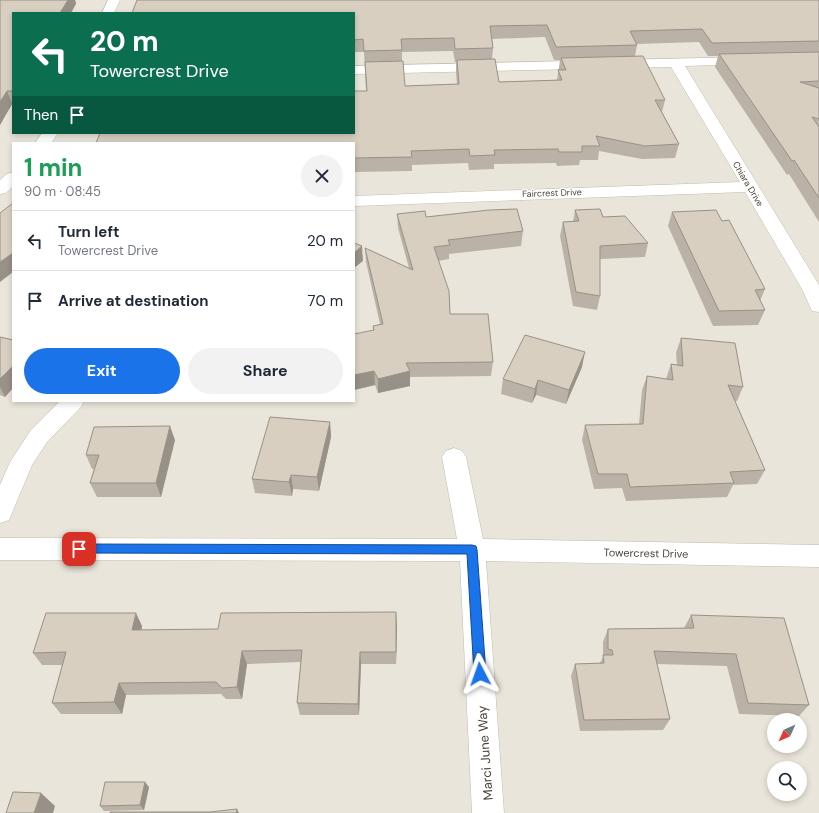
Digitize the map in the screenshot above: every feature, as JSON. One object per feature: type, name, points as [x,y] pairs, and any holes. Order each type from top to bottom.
[{"type":"street","points":[[108,12],[114,0]]},
{"type":"street","points":[[355,70],[755,61]]},
{"type":"street","name":"Chiara Drive","points":[[676,63],[812,290],[819,306]]},
{"type":"street","points":[[0,189],[12,178]]},
{"type":"street","name":"Faircrest Drive","points":[[355,201],[372,199],[750,187]]},
{"type":"street","points":[[0,513],[22,462],[39,436],[72,402]]},
{"type":"street","points":[[454,457],[472,550]]},
{"type":"street","name":"Towercrest Drive","points":[[0,549],[472,550],[819,556]]},
{"type":"street","name":"Marci June Way","points":[[472,550],[488,813]]},
{"type":"shaded area","points":[[0,0],[819,0],[819,813],[0,813]]},
{"type":"building","points":[[0,0],[68,0],[61,12],[12,12],[12,91],[7,91],[0,102]]},
{"type":"building","points":[[137,0],[819,0],[819,41],[712,43],[702,29],[630,31],[637,45],[556,47],[547,25],[490,26],[493,48],[455,49],[454,38],[401,39],[402,50],[364,51],[363,39],[355,40],[355,12],[132,12]]},
{"type":"building","points":[[819,52],[819,81],[800,82],[819,88],[819,119],[812,117],[819,127],[819,198],[719,54]]},
{"type":"building","points":[[643,56],[665,100],[655,100],[679,144],[645,146],[596,136],[600,146],[582,146],[582,152],[559,152],[558,149],[494,150],[495,155],[470,156],[469,149],[411,151],[412,157],[355,158],[355,142],[96,142],[100,134],[355,134],[355,91],[367,91],[365,62],[403,61],[405,86],[459,84],[457,60],[495,59],[499,82],[562,80],[558,70],[566,70],[561,58]]},
{"type":"building","points":[[12,204],[12,254],[0,262],[0,213]]},
{"type":"building","points":[[517,209],[523,231],[448,240],[450,245],[434,247],[449,291],[450,314],[488,314],[493,362],[406,363],[410,371],[378,379],[374,371],[355,375],[355,334],[374,330],[373,326],[383,324],[365,248],[413,270],[397,214],[425,211],[426,217],[489,210]]},
{"type":"building","points":[[600,209],[603,217],[625,216],[648,243],[600,246],[600,296],[576,292],[563,222],[579,221],[575,210]]},
{"type":"building","points":[[716,210],[722,221],[729,220],[765,289],[755,290],[765,310],[719,311],[672,212]]},
{"type":"building","points":[[355,243],[362,246],[355,252]]},
{"type":"building","points":[[525,335],[585,352],[569,390],[538,380],[535,389],[503,379]]},
{"type":"building","points":[[0,337],[12,340],[12,367],[0,379]]},
{"type":"building","points":[[681,338],[735,343],[743,387],[728,385],[765,470],[730,472],[734,483],[630,487],[627,474],[598,474],[585,425],[643,424],[647,376],[673,380],[671,364],[683,366]]},
{"type":"building","points":[[270,417],[330,422],[317,477],[291,475],[289,482],[252,479]]},
{"type":"building","points":[[170,426],[156,483],[90,483],[99,455],[86,455],[94,427]]},
{"type":"building","points":[[396,612],[396,652],[360,652],[358,704],[297,703],[302,650],[242,651],[237,687],[222,688],[216,682],[119,683],[114,702],[52,703],[66,652],[33,653],[46,613],[136,613],[132,630],[218,629],[221,613]]},
{"type":"building","points":[[691,615],[784,618],[809,705],[748,703],[736,654],[654,651],[670,719],[584,720],[575,664],[604,663],[603,655],[613,655],[612,650],[608,649],[608,629],[694,628]]},
{"type":"building","points":[[105,782],[145,782],[140,805],[100,806]]},
{"type":"building","points":[[13,792],[41,793],[34,813],[6,813]]},
{"type":"building","points":[[237,809],[236,813],[110,813],[210,812]]},
{"type":"route","points":[[79,549],[472,550],[480,674]]}]
